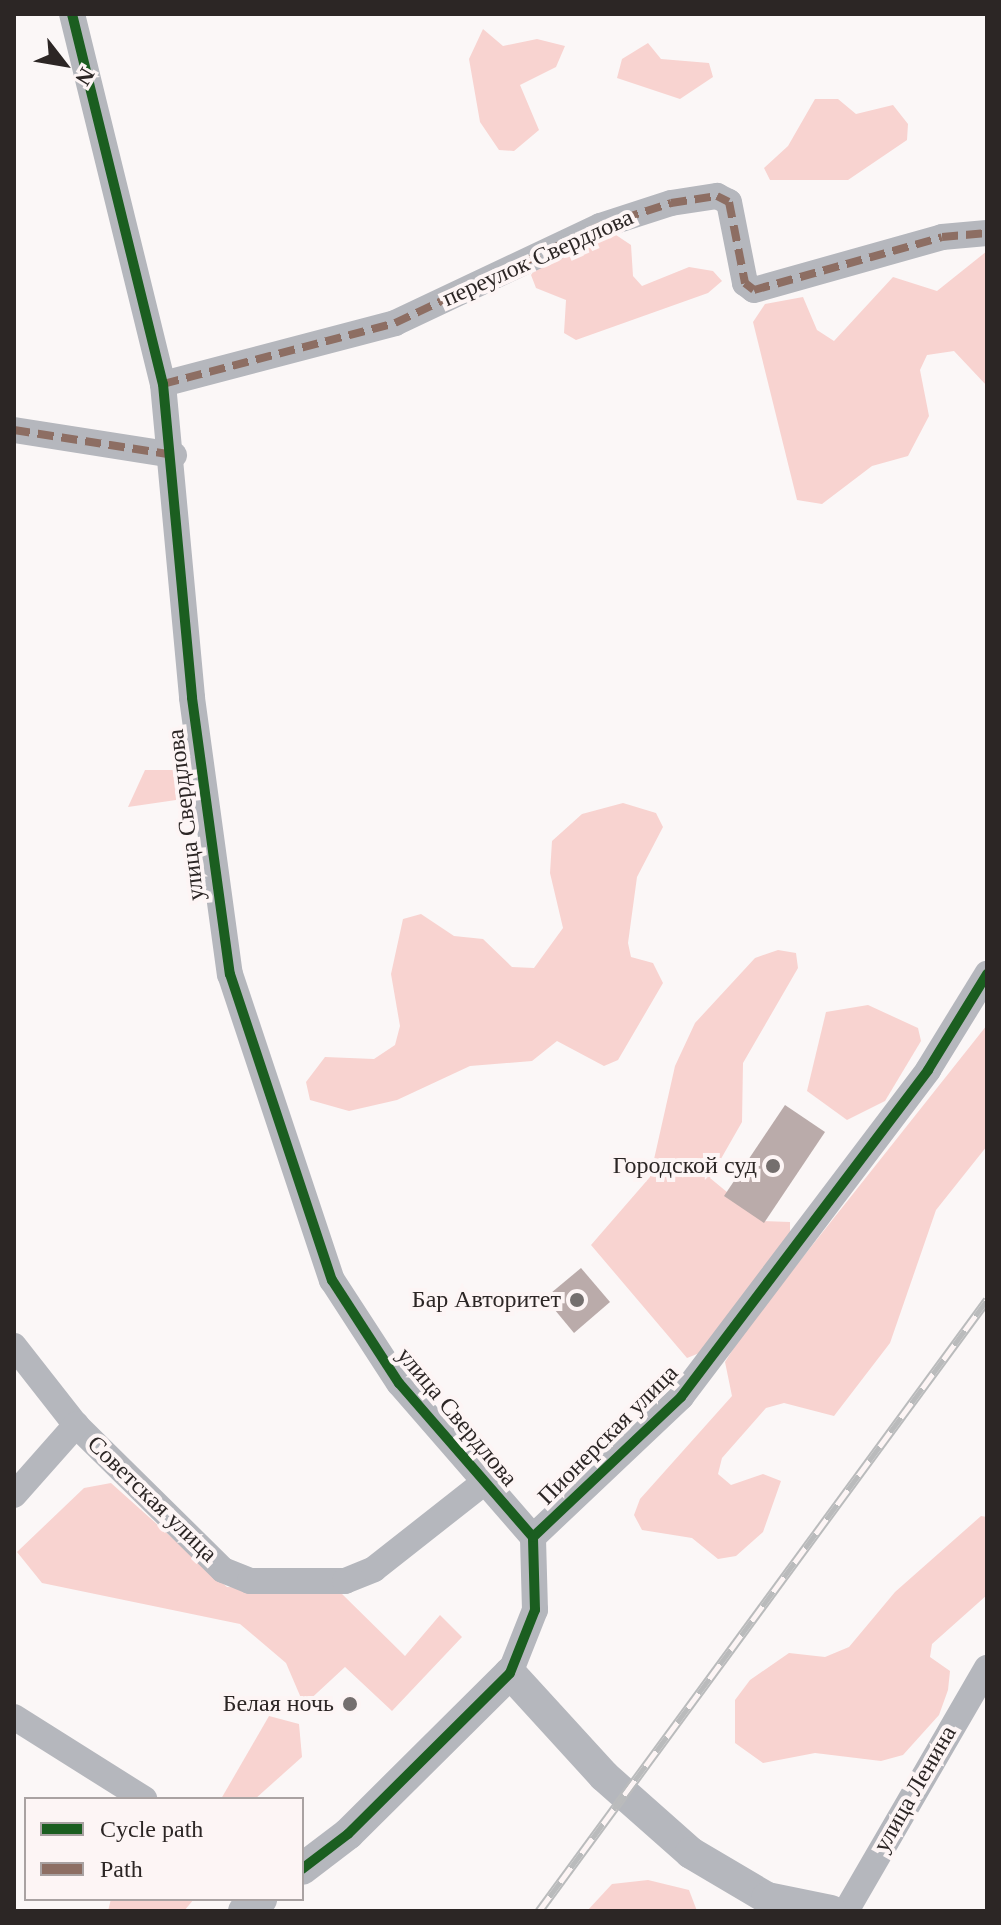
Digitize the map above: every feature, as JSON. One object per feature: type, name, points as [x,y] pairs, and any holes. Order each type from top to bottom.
[{"type":"street","name":"улица Свердлова","points":[[72,14],[163,384],[174,455],[192,698],[230,974],[332,1280],[399,1383],[533,1537]]},
{"type":"street","name":"переулок Свердлова","points":[[163,384],[395,323],[600,226],[671,203],[717,196],[729,202],[745,283],[754,290],[942,237],[987,233]]},
{"type":"street","points":[[14,430],[174,455]]},
{"type":"street","name":"Пионерская улица","points":[[304,1867],[348,1834],[510,1673],[535,1610],[533,1537],[681,1397],[928,1070],[987,974]]},
{"type":"street","name":"Советская улица","points":[[14,1346],[76,1425],[223,1570],[250,1581],[345,1581],[374,1569],[486,1481]]},
{"type":"street","points":[[14,1495],[76,1425]]},
{"type":"street","name":"улица Ленина","points":[[846,1911],[987,1668]]},
{"type":"street","points":[[510,1673],[604,1776],[691,1853],[767,1898],[831,1911]]},
{"type":"street","points":[[14,1717],[141,1797]]},
{"type":"shaded area","points":[[483,29],[503,46],[537,39],[565,46],[556,67],[520,85],[539,130],[514,151],[499,150],[480,122],[469,59]]},
{"type":"shaded area","points":[[648,43],[661,59],[709,63],[713,77],[680,99],[617,78],[622,59]]},
{"type":"shaded area","points":[[815,99],[838,99],[856,114],[893,105],[908,124],[907,140],[848,180],[770,180],[764,168],[788,146]]},
{"type":"shaded area","points":[[613,233],[631,245],[633,276],[642,286],[689,267],[713,271],[722,281],[708,293],[576,340],[564,333],[566,300],[536,288],[531,275],[542,259]]},
{"type":"shaded area","points":[[987,251],[987,386],[954,351],[927,355],[920,370],[929,416],[908,456],[872,466],[822,504],[797,500],[753,322],[765,304],[803,297],[817,330],[834,341],[893,277],[937,291]]},
{"type":"shaded area","points":[[145,770],[176,770],[176,800],[128,807]]},
{"type":"shaded area","points":[[623,803],[656,813],[663,827],[637,877],[628,943],[631,957],[653,963],[663,983],[618,1060],[604,1066],[557,1041],[532,1061],[470,1066],[397,1100],[349,1111],[310,1100],[306,1082],[325,1057],[374,1059],[395,1045],[400,1026],[391,974],[403,919],[421,914],[454,936],[483,939],[512,967],[534,968],[563,928],[550,873],[552,841],[582,814]]},
{"type":"shaded area","points":[[778,950],[796,953],[798,968],[743,1063],[742,1122],[710,1178],[762,1221],[790,1222],[790,1240],[702,1352],[687,1358],[591,1245],[650,1177],[675,1066],[695,1023],[755,958]]},
{"type":"shaded area","points":[[868,1005],[918,1028],[921,1041],[885,1101],[847,1120],[807,1091],[826,1012]]},
{"type":"shaded area","points":[[987,1025],[987,1146],[936,1210],[890,1343],[834,1416],[784,1403],[766,1408],[722,1458],[718,1474],[731,1485],[763,1474],[781,1481],[763,1532],[736,1556],[718,1559],[692,1538],[642,1530],[634,1515],[640,1499],[732,1396],[725,1362],[745,1330]]},
{"type":"shaded area","points":[[111,1483],[227,1587],[339,1591],[405,1656],[440,1615],[462,1637],[392,1711],[345,1667],[304,1705],[286,1663],[240,1624],[42,1583],[17,1552],[84,1488]]},
{"type":"shaded area","points":[[981,1516],[987,1517],[987,1595],[932,1644],[930,1657],[950,1671],[948,1690],[939,1715],[903,1755],[881,1761],[815,1753],[763,1763],[735,1743],[735,1700],[750,1680],[789,1653],[825,1657],[849,1647],[895,1592]]},
{"type":"shaded area","points":[[269,1716],[299,1724],[302,1757],[257,1797],[222,1797]]},
{"type":"shaded area","points":[[648,1880],[689,1890],[697,1911],[587,1911],[612,1884]]},
{"type":"shaded area","points":[[110,1901],[192,1901],[184,1911],[108,1911]]},
{"type":"building","name":"Городской суд","points":[[785,1105],[825,1132],[764,1223],[724,1196]]},
{"type":"building","name":"Бар Авторитет","points":[[581,1268],[610,1302],[574,1333],[545,1298]]},
{"type":"railway","points":[[539,1911],[987,1300]]},
{"type":"marked path","points":[[163,384],[395,323],[600,226],[671,203],[717,196],[729,202],[745,283],[754,290],[942,237],[987,233]]},
{"type":"marked path","points":[[14,430],[174,455]]},
{"type":"cycle path","points":[[72,14],[163,384],[192,698],[230,974],[332,1280],[399,1383],[533,1537]]},
{"type":"cycle path","points":[[304,1867],[348,1834],[510,1673],[535,1610],[533,1537],[681,1397],[928,1070],[987,974]]},
{"type":"place","name":"Городской суд","points":[[773,1166]]},
{"type":"place","name":"Бар Авторитет","points":[[577,1300]]},
{"type":"place","name":"Белая ночь","points":[[350,1704]]}]
